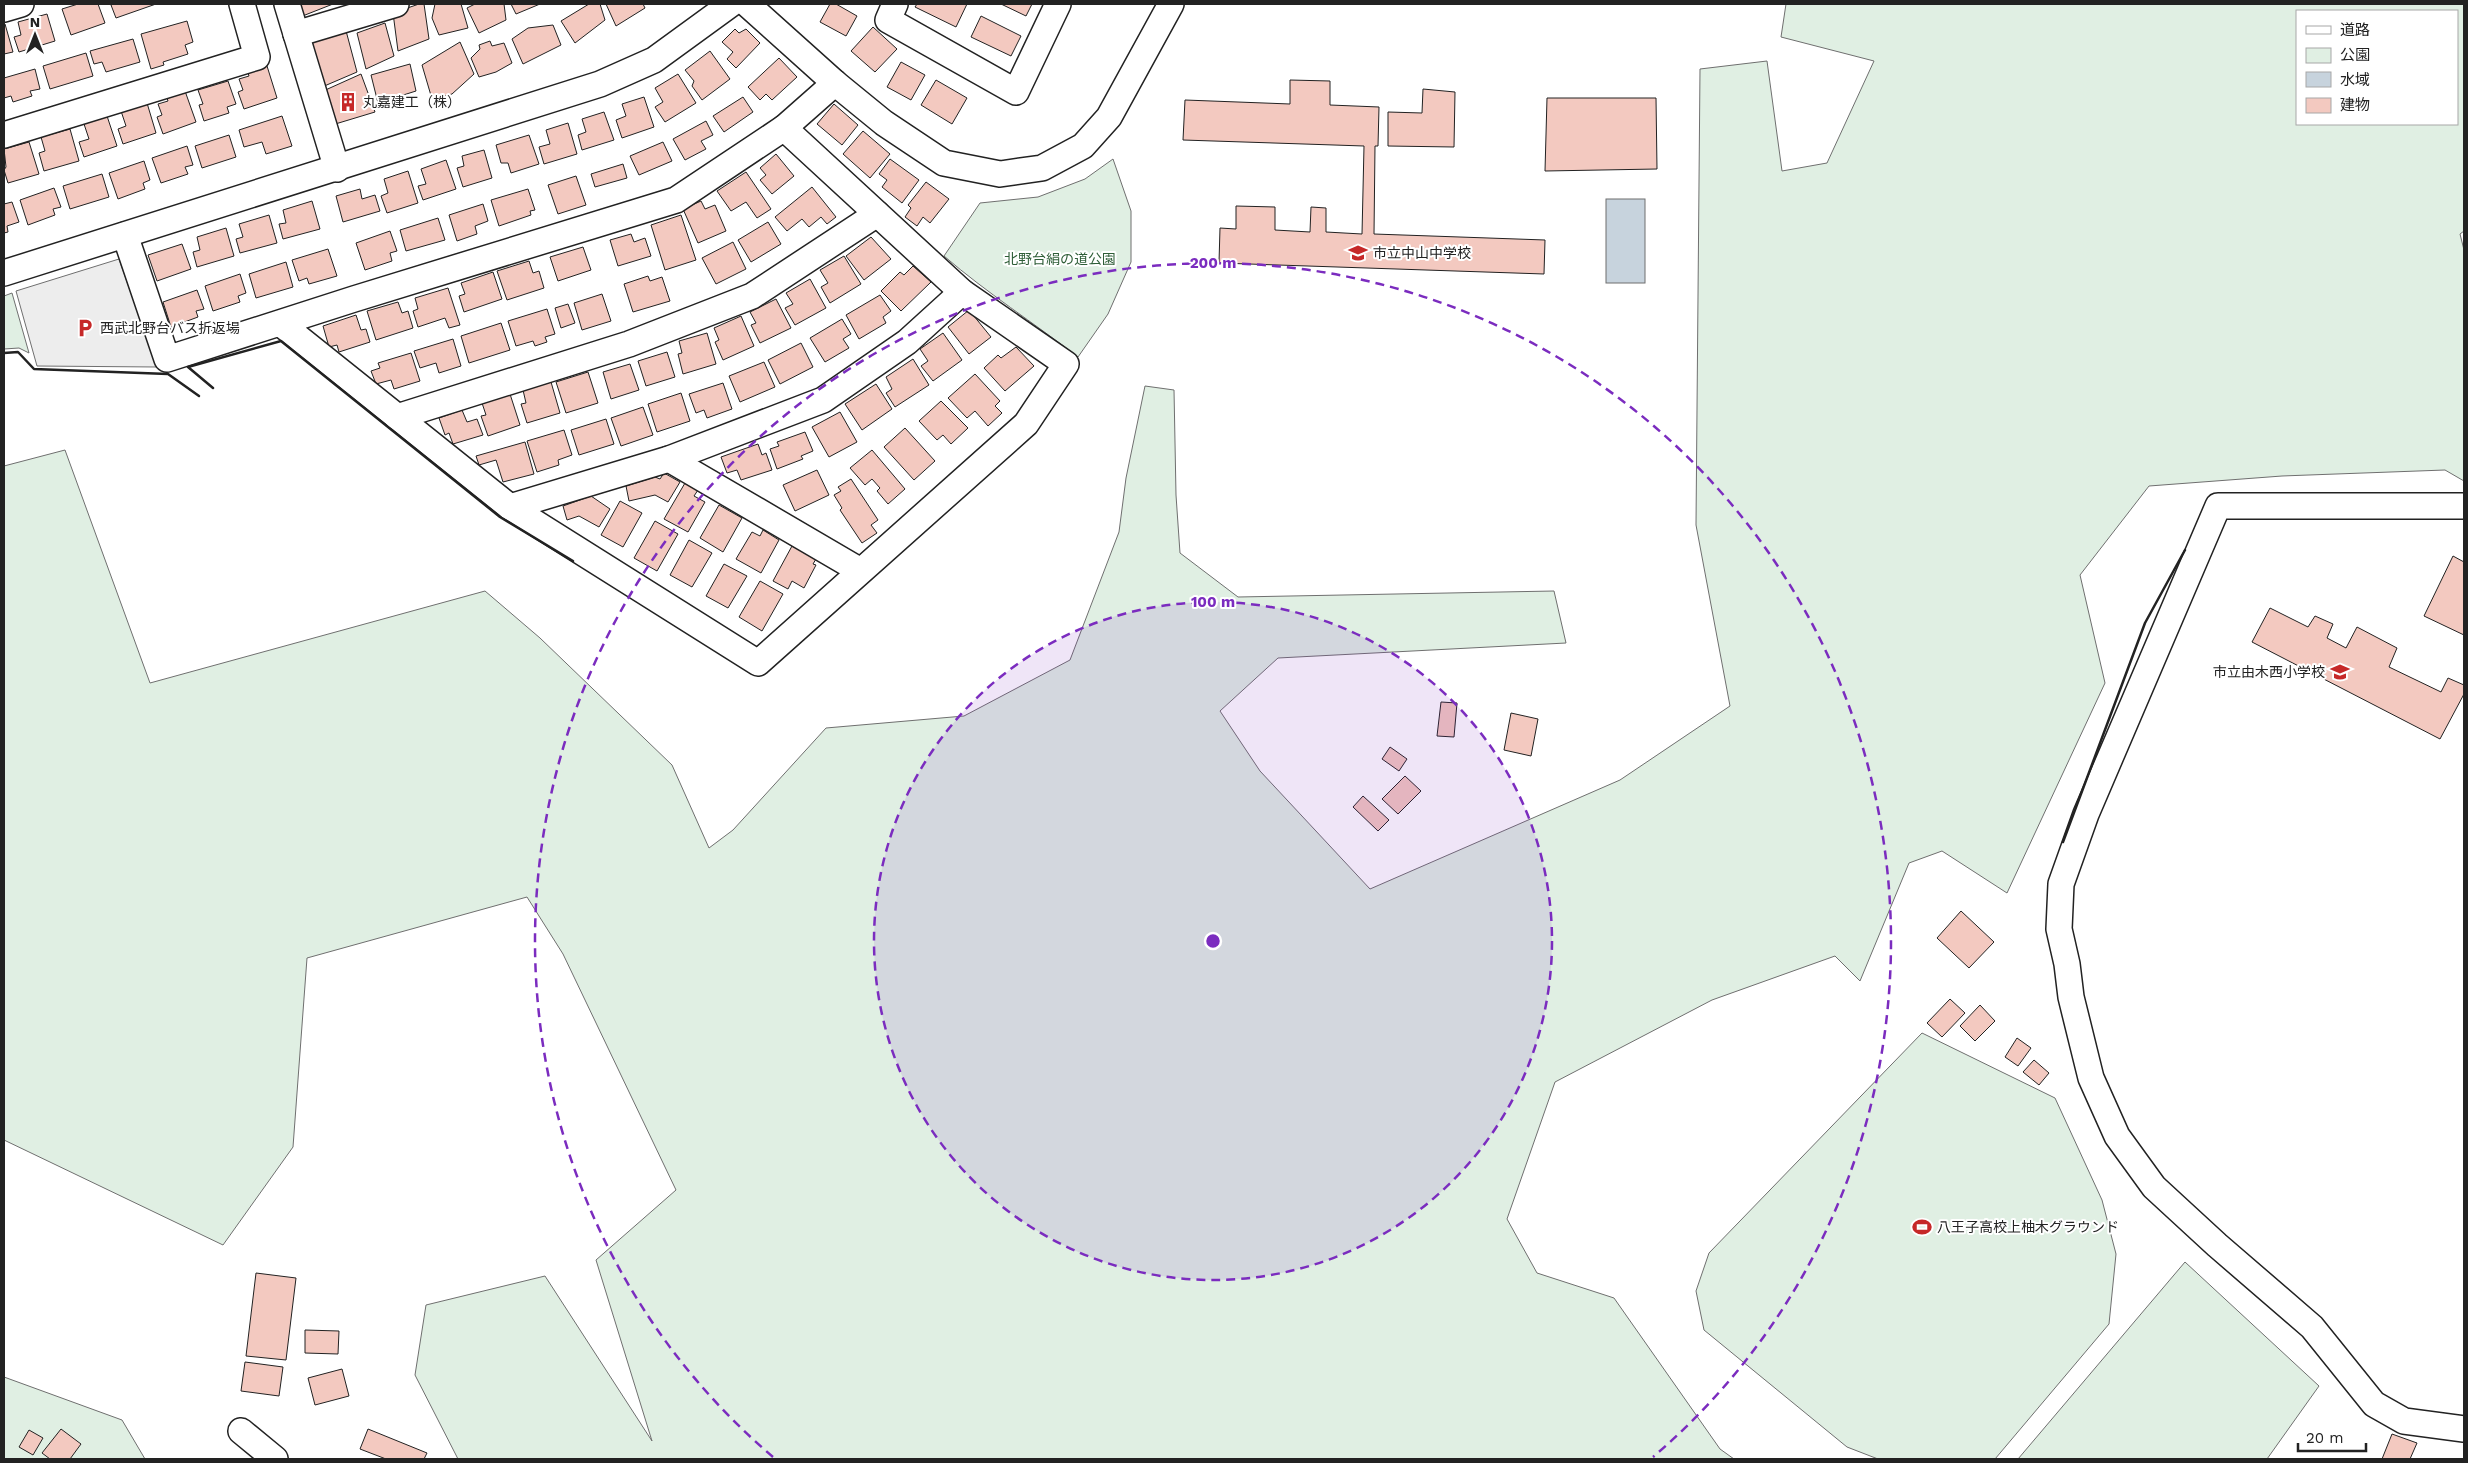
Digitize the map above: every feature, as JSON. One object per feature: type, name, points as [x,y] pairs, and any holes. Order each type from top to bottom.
[{"type":"street","points":[[4,9],[21,4]]},
{"type":"street","points":[[4,135],[257,57],[242,4]]},
{"type":"street","points":[[287,4],[337,169]]},
{"type":"street","points":[[296,34],[396,4]]},
{"type":"street","points":[[4,273],[337,169],[600,84],[654,60],[730,4]]},
{"type":"street","points":[[747,4],[835,83],[884,123],[944,163],[1000,174],[1042,168],[1083,146],[1109,117],[1171,4]]},
{"type":"street","points":[[895,4],[888,20],[1016,92],[1058,4]]},
{"type":"street","points":[[125,235],[167,359],[676,200],[784,128],[835,83]]},
{"type":"street","points":[[280,323],[510,507],[758,663],[859,570],[1026,424],[1066,364],[962,292],[784,128]]},
{"type":"street","points":[[398,417],[629,344],[752,296],[877,214]]},
{"type":"street","points":[[510,507],[668,459],[822,400],[907,342],[962,292]]},
{"type":"street","points":[[668,459],[859,570]]},
{"type":"street","points":[[2464,506],[2218,506],[2086,814],[2061,884],[2059,929],[2067,964],[2071,997],[2091,1078],[2117,1136],[2154,1187],[2217,1245],[2312,1327],[2374,1404],[2404,1421],[2464,1429]]},
{"type":"street","points":[[241,1431],[275,1459]]},
{"type":"green space","points":[[1786,4],[2464,4],[2464,231],[2460,234],[2464,250],[2464,481],[2445,470],[2282,476],[2149,486],[2080,575],[2105,683],[2007,893],[1942,851],[1909,863],[1860,981],[1835,956],[1712,1000],[1555,1082],[1507,1219],[1537,1273],[1614,1298],[1720,1449],[1734,1459],[458,1459],[415,1375],[426,1305],[545,1276],[652,1441],[596,1260],[676,1190],[563,954],[527,897],[307,958],[293,1147],[223,1245],[4,1140],[4,466],[65,450],[150,683],[485,591],[540,638],[672,765],[709,848],[733,830],[826,728],[964,716],[1070,660],[1119,532],[1126,478],[1145,386],[1174,390],[1176,495],[1180,553],[1238,597],[1554,591],[1566,643],[1278,658],[1220,711],[1260,771],[1370,889],[1620,780],[1730,706],[1696,525],[1700,69],[1767,61],[1782,171],[1827,163],[1874,61],[1781,37]]},
{"type":"green space","name":"北野台絹の道公園","points":[[1113,159],[1131,211],[1131,262],[1108,314],[1078,357],[977,283],[944,256],[980,203],[1038,197],[1085,179]]},
{"type":"green space","points":[[12,293],[29,353],[19,348],[4,349],[4,296]]},
{"type":"green space","name":"八王子高校上柚木グラウンド","points":[[1922,1033],[2055,1098],[2102,1200],[2116,1254],[2109,1324],[1995,1459],[1878,1459],[1847,1447],[1704,1330],[1696,1291],[1709,1253]]},
{"type":"green space","points":[[2185,1262],[2319,1386],[2267,1459],[2018,1459]]},
{"type":"green space","points":[[4,1377],[122,1420],[145,1459],[4,1459]]},
{"type":"shaded area","name":"西武北野台バス折返場","points":[[119,259],[157,367],[37,366],[16,291]]},
{"type":"water","points":[[1606,199],[1645,199],[1645,283],[1606,283]]},
{"type":"building","points":[[78,4],[98,4],[105,23],[71,35],[62,9]]},
{"type":"building","points":[[114,4],[156,4],[116,18],[111,5]]},
{"type":"building","points":[[294,4],[333,4],[300,17]]},
{"type":"building","points":[[424,4],[429,39],[398,51],[393,13]]},
{"type":"building","points":[[435,4],[461,4],[468,28],[439,35],[432,18]]},
{"type":"building","points":[[475,4],[504,4],[506,20],[479,33],[467,8]]},
{"type":"building","points":[[511,4],[540,4],[516,14]]},
{"type":"building","points":[[589,4],[600,4],[605,20],[575,43],[561,21]]},
{"type":"building","points":[[606,4],[643,4],[645,8],[616,26]]},
{"type":"building","points":[[830,4],[836,4],[857,16],[846,36],[820,22]]},
{"type":"building","points":[[917,4],[967,4],[956,27],[915,7]]},
{"type":"building","points":[[1001,4],[1032,4],[1026,16]]},
{"type":"building","points":[[47,14],[55,41],[19,52],[14,37],[21,35],[18,22]]},
{"type":"building","points":[[981,16],[1021,36],[1011,56],[971,37]]},
{"type":"building","points":[[187,21],[193,42],[185,45],[188,54],[163,62],[164,65],[151,69],[141,34]]},
{"type":"building","points":[[385,23],[394,56],[366,69],[357,33]]},
{"type":"building","points":[[4,25],[13,52],[4,54]]},
{"type":"building","points":[[553,25],[561,45],[523,64],[512,39],[528,28]]},
{"type":"building","points":[[345,27],[357,72],[322,87],[307,40]]},
{"type":"building","points":[[873,27],[897,49],[875,72],[851,51]]},
{"type":"building","points":[[735,29],[739,33],[746,29],[760,43],[736,68],[727,59],[733,52],[722,42]]},
{"type":"building","points":[[133,39],[140,62],[106,72],[102,62],[94,64],[90,51]]},
{"type":"building","points":[[490,41],[492,46],[504,43],[512,63],[496,72],[479,77],[471,58],[480,49],[479,45]]},
{"type":"building","points":[[460,42],[474,74],[452,94],[432,99],[422,65]]},
{"type":"building","points":[[710,51],[730,79],[702,100],[692,86],[694,81],[685,70]]},
{"type":"building","points":[[86,53],[93,76],[50,89],[43,66]]},
{"type":"building","points":[[779,58],[797,77],[772,100],[766,94],[760,100],[748,87]]},
{"type":"building","points":[[901,62],[925,75],[911,100],[887,87]]},
{"type":"building","points":[[410,64],[416,91],[378,103],[371,75]]},
{"type":"building","points":[[267,66],[277,98],[244,109],[238,92],[243,90],[239,79],[249,76],[248,73]]},
{"type":"building","points":[[35,69],[40,89],[30,91],[32,96],[13,102],[11,96],[4,98],[4,78]]},
{"type":"building","name":"丸嘉建工（株）","points":[[361,74],[375,112],[332,125],[321,92]]},
{"type":"building","points":[[678,74],[696,103],[665,122],[655,107],[663,102],[655,88]]},
{"type":"building","points":[[936,80],[967,98],[952,124],[921,105]]},
{"type":"building","points":[[1290,80],[1330,81],[1330,105],[1379,107],[1378,146],[1375,146],[1374,234],[1545,240],[1544,274],[1219,263],[1220,228],[1236,229],[1236,206],[1275,207],[1275,230],[1310,232],[1311,207],[1326,208],[1326,232],[1362,234],[1364,146],[1183,140],[1185,100],[1290,104]]},
{"type":"building","points":[[228,81],[236,104],[227,107],[229,113],[204,121],[199,105],[203,104],[198,90]]},
{"type":"building","points":[[1423,89],[1455,92],[1454,147],[1388,146],[1388,112],[1422,113]]},
{"type":"building","points":[[185,91],[196,122],[163,134],[157,117],[162,115],[158,104],[168,101],[167,98]]},
{"type":"building","points":[[644,97],[654,127],[622,138],[616,120],[626,116],[622,104]]},
{"type":"building","points":[[743,97],[753,112],[724,132],[713,116]]},
{"type":"building","points":[[1547,98],[1656,98],[1657,169],[1545,171]]},
{"type":"building","points":[[147,103],[156,133],[123,144],[118,129],[126,126],[121,111]]},
{"type":"building","points":[[834,104],[858,125],[842,145],[817,124]]},
{"type":"building","points":[[604,112],[614,140],[582,150],[578,135],[586,132],[582,119]]},
{"type":"building","points":[[107,116],[117,146],[84,157],[79,142],[89,139],[84,124]]},
{"type":"building","points":[[282,116],[292,146],[266,154],[262,142],[244,147],[239,130]]},
{"type":"building","points":[[706,121],[713,135],[701,141],[706,149],[685,160],[673,139]]},
{"type":"building","points":[[568,123],[577,154],[544,164],[539,147],[550,144],[546,130]]},
{"type":"building","points":[[70,129],[79,161],[44,171],[39,153],[45,151],[41,137]]},
{"type":"building","points":[[863,131],[890,154],[870,178],[843,154]]},
{"type":"building","points":[[229,135],[236,157],[202,168],[195,146]]},
{"type":"building","points":[[529,135],[539,164],[511,173],[508,163],[501,163],[496,145]]},
{"type":"building","points":[[29,142],[39,174],[8,183],[4,170],[6,167],[4,149]]},
{"type":"building","points":[[663,142],[672,161],[639,175],[630,156]]},
{"type":"building","points":[[187,146],[193,165],[185,167],[188,174],[161,183],[152,158]]},
{"type":"building","points":[[484,150],[492,178],[463,187],[457,168],[464,166],[462,156]]},
{"type":"building","points":[[776,154],[794,176],[772,194],[760,180],[766,175],[760,168]]},
{"type":"building","points":[[890,159],[919,180],[902,203],[882,187],[887,180],[879,174]]},
{"type":"building","points":[[446,160],[456,189],[423,200],[418,186],[426,184],[421,169]]},
{"type":"building","points":[[144,161],[150,180],[143,183],[145,189],[118,199],[109,173]]},
{"type":"building","points":[[623,164],[627,178],[595,187],[591,174]]},
{"type":"building","points":[[408,171],[418,203],[387,213],[381,196],[388,193],[384,179]]},
{"type":"building","points":[[746,172],[771,209],[757,218],[746,202],[731,211],[717,191]]},
{"type":"building","points":[[102,174],[109,197],[70,209],[63,186]]},
{"type":"building","points":[[576,176],[586,205],[558,214],[548,185]]},
{"type":"building","points":[[926,182],[949,199],[930,223],[923,217],[917,226],[905,217],[911,208],[908,205]]},
{"type":"building","points":[[812,187],[836,217],[827,224],[821,217],[809,227],[802,219],[787,231],[775,217]]},
{"type":"building","points":[[54,188],[61,207],[53,209],[55,215],[28,225],[20,200]]},
{"type":"building","points":[[360,189],[362,199],[375,195],[380,211],[343,222],[336,196]]},
{"type":"building","points":[[528,189],[535,210],[530,211],[531,215],[499,226],[491,200]]},
{"type":"building","points":[[312,201],[320,229],[283,239],[279,224],[286,223],[283,210]]},
{"type":"building","points":[[701,201],[705,209],[715,205],[726,231],[698,243],[683,209]]},
{"type":"building","points":[[12,202],[19,222],[7,226],[8,232],[4,233],[4,204]]},
{"type":"building","points":[[483,204],[488,221],[475,226],[477,234],[457,241],[449,215]]},
{"type":"building","points":[[269,215],[277,243],[240,253],[236,239],[243,237],[239,224]]},
{"type":"building","points":[[681,215],[696,260],[665,270],[651,225]]},
{"type":"building","points":[[438,218],[445,240],[406,251],[400,230]]},
{"type":"building","points":[[768,222],[781,244],[751,262],[738,240]]},
{"type":"building","points":[[226,228],[234,256],[197,267],[193,252],[200,250],[197,237]]},
{"type":"building","points":[[390,231],[397,251],[390,253],[392,261],[365,270],[356,243]]},
{"type":"building","points":[[631,234],[634,242],[645,238],[651,256],[618,266],[610,240]]},
{"type":"building","points":[[871,237],[891,259],[864,280],[846,256]]},
{"type":"building","points":[[733,242],[746,269],[716,284],[702,258]]},
{"type":"building","points":[[182,244],[191,269],[157,281],[148,255]]},
{"type":"building","points":[[583,247],[591,270],[558,281],[550,257]]},
{"type":"building","points":[[328,249],[337,276],[309,284],[307,278],[299,281],[292,260]]},
{"type":"building","points":[[844,256],[861,284],[830,303],[821,287],[828,283],[820,270]]},
{"type":"building","points":[[529,261],[533,273],[539,271],[544,288],[507,300],[497,271]]},
{"type":"building","points":[[286,262],[293,287],[256,298],[249,274]]},
{"type":"building","points":[[913,266],[931,282],[901,311],[881,291],[900,272],[904,275]]},
{"type":"building","points":[[493,272],[502,299],[464,312],[459,296],[465,294],[461,283]]},
{"type":"building","points":[[240,274],[246,293],[238,296],[240,302],[213,311],[205,286]]},
{"type":"building","points":[[648,276],[650,281],[662,277],[670,301],[633,312],[624,284]]},
{"type":"building","points":[[810,279],[826,308],[795,325],[785,308],[793,304],[786,293]]},
{"type":"building","points":[[448,288],[460,325],[449,328],[445,318],[418,327],[413,311],[418,309],[415,298]]},
{"type":"building","points":[[197,290],[204,309],[196,311],[198,317],[171,327],[163,302]]},
{"type":"building","points":[[602,294],[611,321],[582,330],[574,303]]},
{"type":"building","points":[[880,295],[891,311],[883,317],[886,323],[859,339],[846,315]]},
{"type":"building","points":[[776,299],[791,328],[760,343],[751,325],[756,323],[750,312]]},
{"type":"building","points":[[398,302],[402,313],[408,311],[413,328],[376,340],[367,311]]},
{"type":"building","points":[[568,304],[575,323],[561,328],[555,308]]},
{"type":"building","points":[[547,309],[555,334],[545,337],[547,342],[535,346],[533,341],[516,346],[508,321]]},
{"type":"building","points":[[969,310],[991,337],[969,354],[948,327]]},
{"type":"building","points":[[356,315],[361,330],[366,329],[370,342],[339,352],[337,345],[329,347],[323,326]]},
{"type":"building","points":[[741,316],[754,346],[723,360],[715,342],[719,340],[714,328]]},
{"type":"building","points":[[842,319],[851,334],[843,339],[849,348],[825,362],[810,338]]},
{"type":"building","points":[[501,323],[510,350],[469,363],[461,336]]},
{"type":"building","points":[[707,333],[716,364],[683,374],[678,354],[682,353],[679,341]]},
{"type":"building","points":[[943,333],[962,360],[933,381],[921,366],[928,361],[920,349]]},
{"type":"building","points":[[453,339],[461,366],[439,373],[436,363],[420,368],[414,351]]},
{"type":"building","points":[[801,343],[813,367],[780,384],[768,360]]},
{"type":"building","points":[[1016,347],[1034,366],[1005,391],[984,368],[998,355],[1001,358]]},
{"type":"building","points":[[667,352],[675,377],[646,386],[638,361]]},
{"type":"building","points":[[411,353],[420,381],[394,389],[391,380],[376,384],[371,371],[380,368],[378,363]]},
{"type":"building","points":[[913,359],[929,385],[895,407],[886,393],[892,389],[886,377]]},
{"type":"building","points":[[764,362],[775,387],[740,402],[729,376]]},
{"type":"building","points":[[630,364],[639,390],[611,399],[603,372]]},
{"type":"building","points":[[588,372],[598,403],[566,413],[556,382]]},
{"type":"building","points":[[975,374],[1000,401],[995,406],[1002,413],[988,426],[975,411],[967,418],[948,398]]},
{"type":"building","points":[[551,382],[560,413],[527,423],[521,404],[526,403],[523,390]]},
{"type":"building","points":[[723,383],[732,409],[707,418],[704,410],[696,413],[689,394]]},
{"type":"building","points":[[876,384],[892,409],[862,430],[845,404]]},
{"type":"building","points":[[681,393],[690,421],[657,432],[648,404]]},
{"type":"building","points":[[510,394],[520,425],[488,436],[481,416],[486,415],[482,403]]},
{"type":"building","points":[[941,401],[968,428],[951,444],[943,435],[937,440],[919,421]]},
{"type":"building","points":[[643,407],[653,435],[621,446],[611,418]]},
{"type":"building","points":[[462,410],[467,422],[477,419],[483,435],[453,444],[449,433],[445,435],[439,418]]},
{"type":"building","points":[[840,412],[857,442],[829,457],[812,427]]},
{"type":"building","points":[[606,419],[614,444],[579,455],[571,430]]},
{"type":"building","points":[[905,428],[935,461],[914,480],[884,447]]},
{"type":"building","points":[[564,430],[572,455],[558,460],[559,465],[537,472],[527,441]]},
{"type":"building","points":[[805,432],[813,451],[801,456],[803,459],[777,469],[770,449],[779,446],[777,442]]},
{"type":"building","points":[[525,442],[534,474],[503,482],[496,460],[479,465],[476,456]]},
{"type":"building","points":[[758,444],[762,455],[766,453],[772,470],[741,480],[737,470],[727,473],[721,457]]},
{"type":"building","points":[[872,450],[905,489],[888,504],[877,491],[880,488],[872,479],[865,485],[850,468]]},
{"type":"building","points":[[817,470],[829,495],[795,511],[783,485]]},
{"type":"building","points":[[664,473],[680,482],[668,502],[655,495],[629,501],[626,486],[655,477],[660,479]]},
{"type":"building","points":[[851,479],[878,520],[871,525],[877,533],[862,543],[840,510],[842,508],[834,495],[841,491],[838,487]]},
{"type":"building","points":[[685,483],[698,490],[694,496],[705,502],[688,532],[664,519]]},
{"type":"building","points":[[591,496],[610,509],[599,527],[579,516],[567,520],[563,506]]},
{"type":"building","points":[[620,501],[642,513],[623,547],[601,535]]},
{"type":"building","points":[[719,505],[742,518],[723,552],[700,538]]},
{"type":"building","points":[[655,521],[678,534],[657,571],[634,558]]},
{"type":"building","points":[[763,530],[779,540],[761,573],[736,559],[752,532],[760,536]]},
{"type":"building","points":[[689,540],[712,553],[692,587],[670,575]]},
{"type":"building","points":[[792,546],[816,559],[813,564],[816,565],[804,588],[792,581],[788,589],[773,581]]},
{"type":"building","points":[[2453,556],[2464,562],[2464,635],[2424,616]]},
{"type":"building","points":[[724,564],[747,576],[728,608],[706,596]]},
{"type":"building","points":[[760,581],[783,594],[762,631],[739,617]]},
{"type":"building","points":[[2270,608],[2308,627],[2315,616],[2333,624],[2327,638],[2346,648],[2357,627],[2397,648],[2389,667],[2441,692],[2448,678],[2464,685],[2464,694],[2440,739],[2252,642]]},
{"type":"building","points":[[1441,702],[1457,703],[1454,737],[1437,736]]},
{"type":"building","points":[[1511,713],[1538,719],[1531,756],[1504,750]]},
{"type":"building","points":[[1390,747],[1407,759],[1399,771],[1382,759]]},
{"type":"building","points":[[1405,776],[1421,791],[1398,814],[1382,799]]},
{"type":"building","points":[[1363,796],[1389,820],[1378,831],[1353,807]]},
{"type":"building","points":[[1961,911],[1994,942],[1969,968],[1937,938]]},
{"type":"building","points":[[1950,999],[1965,1013],[1942,1037],[1927,1023]]},
{"type":"building","points":[[1980,1005],[1995,1021],[1975,1041],[1960,1026]]},
{"type":"building","points":[[2017,1038],[2031,1048],[2018,1066],[2005,1057]]},
{"type":"building","points":[[2034,1060],[2049,1073],[2039,1085],[2023,1072]]},
{"type":"building","points":[[256,1273],[296,1278],[286,1360],[246,1356]]},
{"type":"building","points":[[305,1330],[339,1331],[338,1354],[305,1353]]},
{"type":"building","points":[[245,1362],[283,1367],[279,1396],[241,1391]]},
{"type":"building","points":[[342,1369],[349,1396],[315,1405],[308,1378]]},
{"type":"building","points":[[61,1429],[81,1444],[70,1459],[50,1459],[42,1453]]},
{"type":"building","points":[[368,1429],[427,1453],[424,1459],[386,1459],[360,1449]]},
{"type":"building","points":[[29,1430],[43,1438],[33,1455],[19,1447]]},
{"type":"building","points":[[2392,1434],[2417,1443],[2410,1459],[2382,1459]]},
{"type":"wall","points":[[213,388],[188,367],[281,341],[500,517],[573,561]]},
{"type":"wall","points":[[4,353],[18,352],[34,369],[168,374],[199,396]]},
{"type":"wall","points":[[2063,842],[2145,623],[2185,550]]},
{"type":"place","name":"丸嘉建工（株）","points":[[348,102]]},
{"type":"place","name":"市立中山中学校","points":[[1358,253]]},
{"type":"place","name":"西武北野台バス折返場","points":[[85,328]]},
{"type":"place","name":"市立由木西小学校","points":[[2340,672]]},
{"type":"place","name":"八王子高校上柚木グラウンド","points":[[1922,1227]]}]
